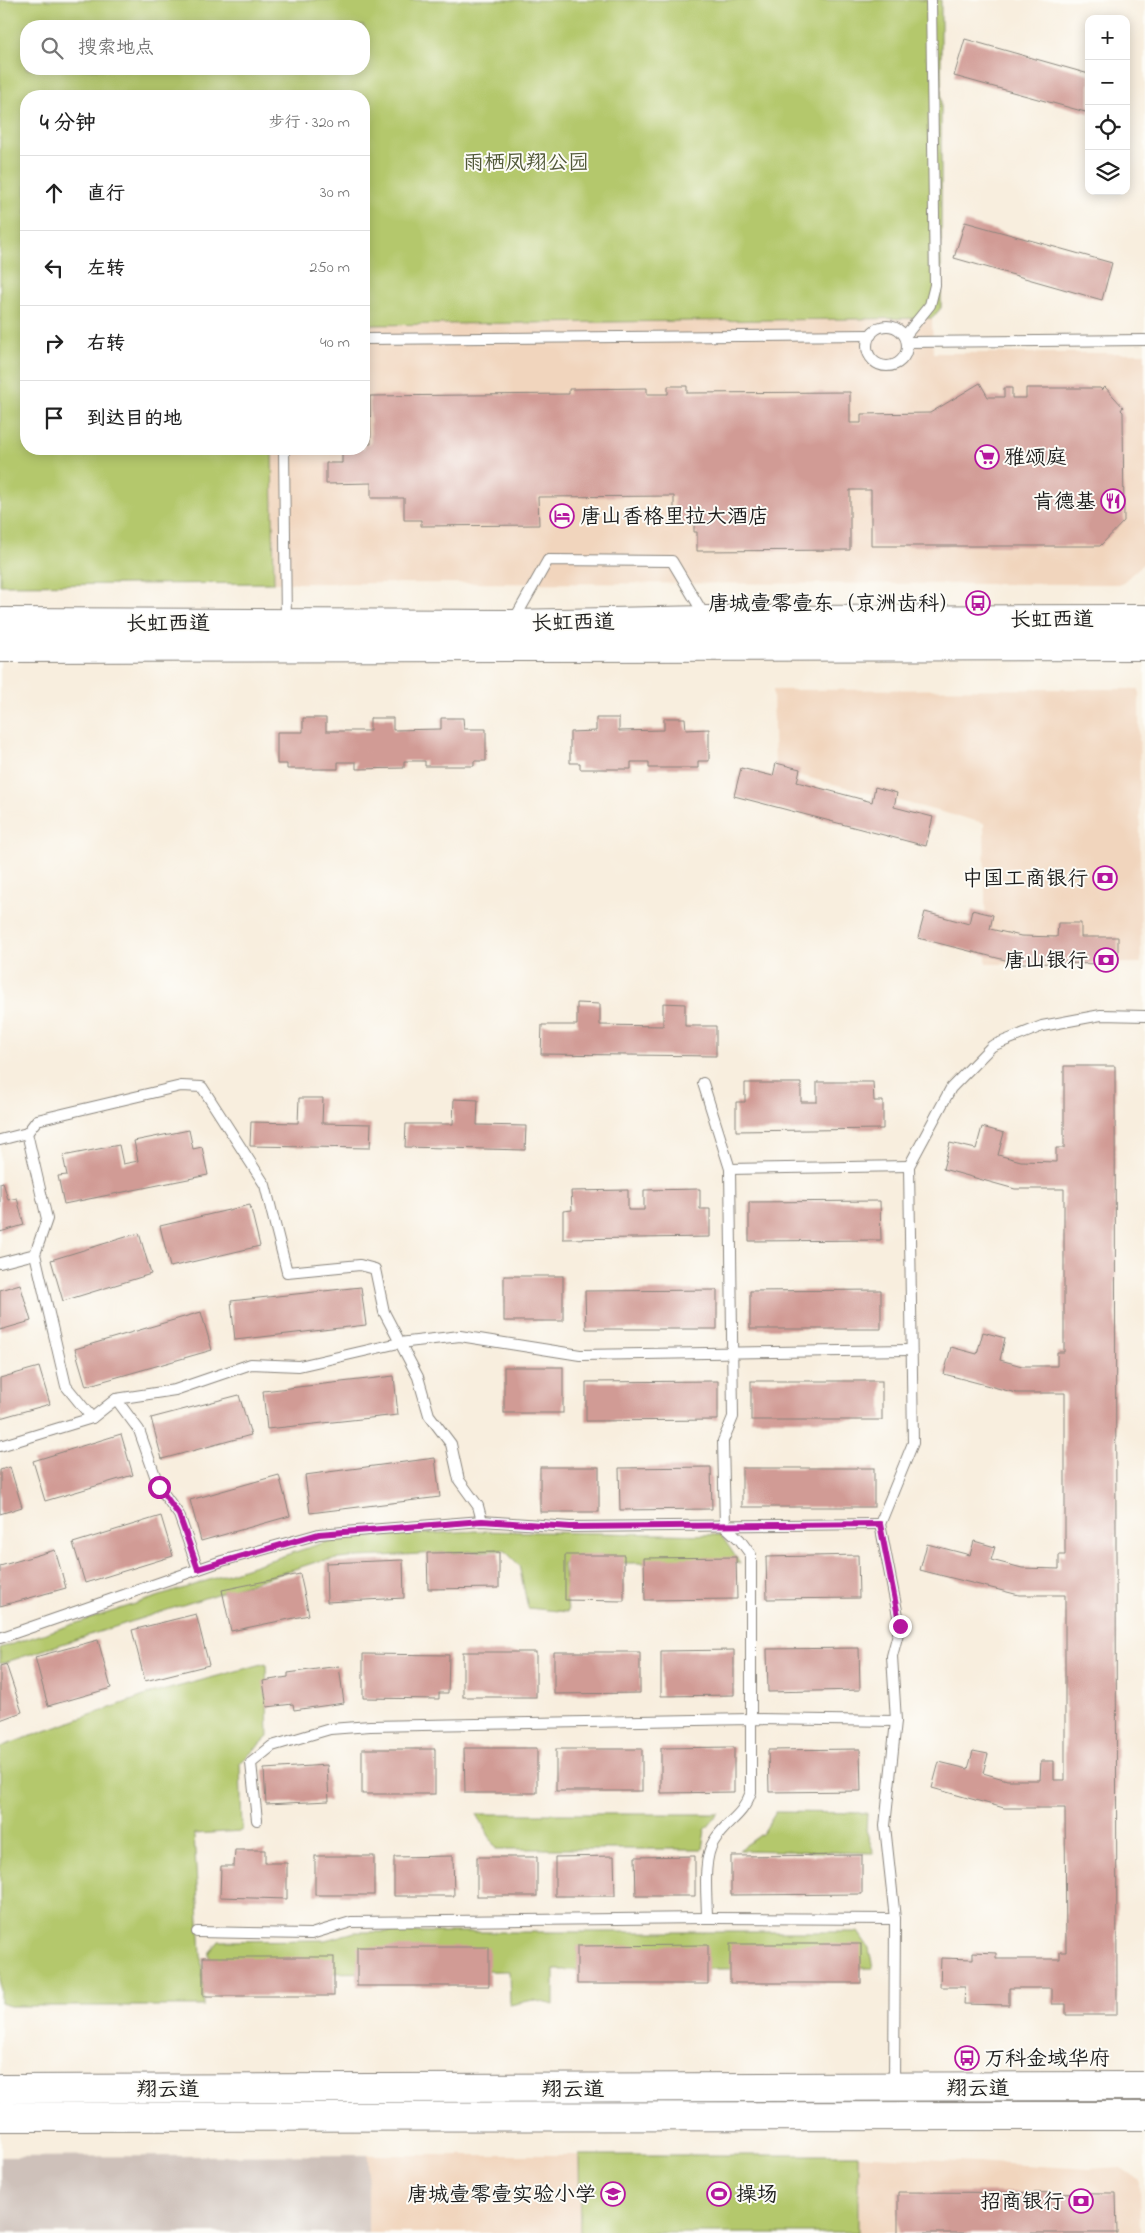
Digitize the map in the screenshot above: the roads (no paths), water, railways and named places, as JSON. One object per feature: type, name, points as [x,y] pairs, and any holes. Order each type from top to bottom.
[{"type":"main road","name":"长虹西道","points":[[0,622],[512,624],[707,620],[1145,619]]},
{"type":"main road","name":"长虹西道","points":[[0,648],[1145,646]]},
{"type":"main road","name":"翔云道","points":[[0,2089],[1145,2086]]},
{"type":"main road","name":"翔云道","points":[[0,2117],[1145,2116]]},
{"type":"lane","points":[[906,339],[930,305],[935,285],[931,0]]},
{"type":"lane","points":[[888,326],[894,327],[906,339],[907,348],[901,360],[890,365],[878,363],[869,353],[868,341],[871,335],[875,330],[888,326]]},
{"type":"lane","points":[[370,339],[871,335]]},
{"type":"lane","points":[[906,339],[1145,340]]},
{"type":"lane","points":[[284,455],[286,623]]},
{"type":"lane","points":[[512,624],[548,560],[672,561],[707,620]]},
{"type":"lane","points":[[894,2088],[895,1919],[885,1826],[896,1721],[892,1656],[900,1626],[880,1524],[913,1442],[910,1350],[909,1166],[951,1088],[992,1046],[1042,1026],[1101,1015],[1145,1016]]},
{"type":"lane","points":[[703,1083],[730,1169],[733,1418],[723,1441],[725,1526],[740,1540],[751,1555],[751,1792],[745,1808],[714,1841],[708,1855],[707,1918]]},
{"type":"lane","points":[[0,1140],[27,1133],[37,1120],[181,1086],[202,1087],[265,1185],[287,1272],[360,1265],[375,1269],[384,1312],[418,1377],[429,1415],[451,1444],[459,1480],[478,1506],[482,1521]]},
{"type":"lane","points":[[27,1133],[47,1219],[35,1254],[66,1386],[92,1418]]},
{"type":"lane","points":[[730,1169],[909,1166]]},
{"type":"lane","points":[[0,1263],[35,1254]]},
{"type":"lane","points":[[0,1446],[92,1418],[116,1399],[175,1390],[250,1364],[299,1366],[399,1343],[460,1336],[580,1355],[910,1350]]},
{"type":"lane","points":[[116,1399],[139,1430],[159,1487],[179,1515],[198,1569]]},
{"type":"lane","points":[[0,1638],[198,1569],[319,1534],[482,1521],[570,1527],[880,1524]]},
{"type":"lane","points":[[257,1820],[251,1763],[272,1746],[330,1729],[370,1726],[751,1719],[896,1721]]},
{"type":"lane","points":[[197,1932],[311,1934],[351,1922],[707,1918],[895,1919]]},
{"type":"place","name":"雅颂庭","points":[[987,457]]},
{"type":"place","name":"肯德基","points":[[1113,501]]},
{"type":"place","name":"唐山香格里拉大酒店","points":[[562,516]]},
{"type":"place","name":"唐城壹零壹东（京洲齿科）","points":[[978,603]]},
{"type":"place","name":"中国工商银行","points":[[1105,878]]},
{"type":"place","name":"唐山银行","points":[[1106,960]]},
{"type":"place","name":"万科金域华府","points":[[967,2058]]},
{"type":"place","name":"唐城壹零壹实验小学","points":[[613,2194]]},
{"type":"place","name":"操场","points":[[719,2194]]},
{"type":"place","name":"招商银行","points":[[1081,2201]]},
{"type":"park label","name":"雨栖凤翔公园","points":[[526,162]]}]
